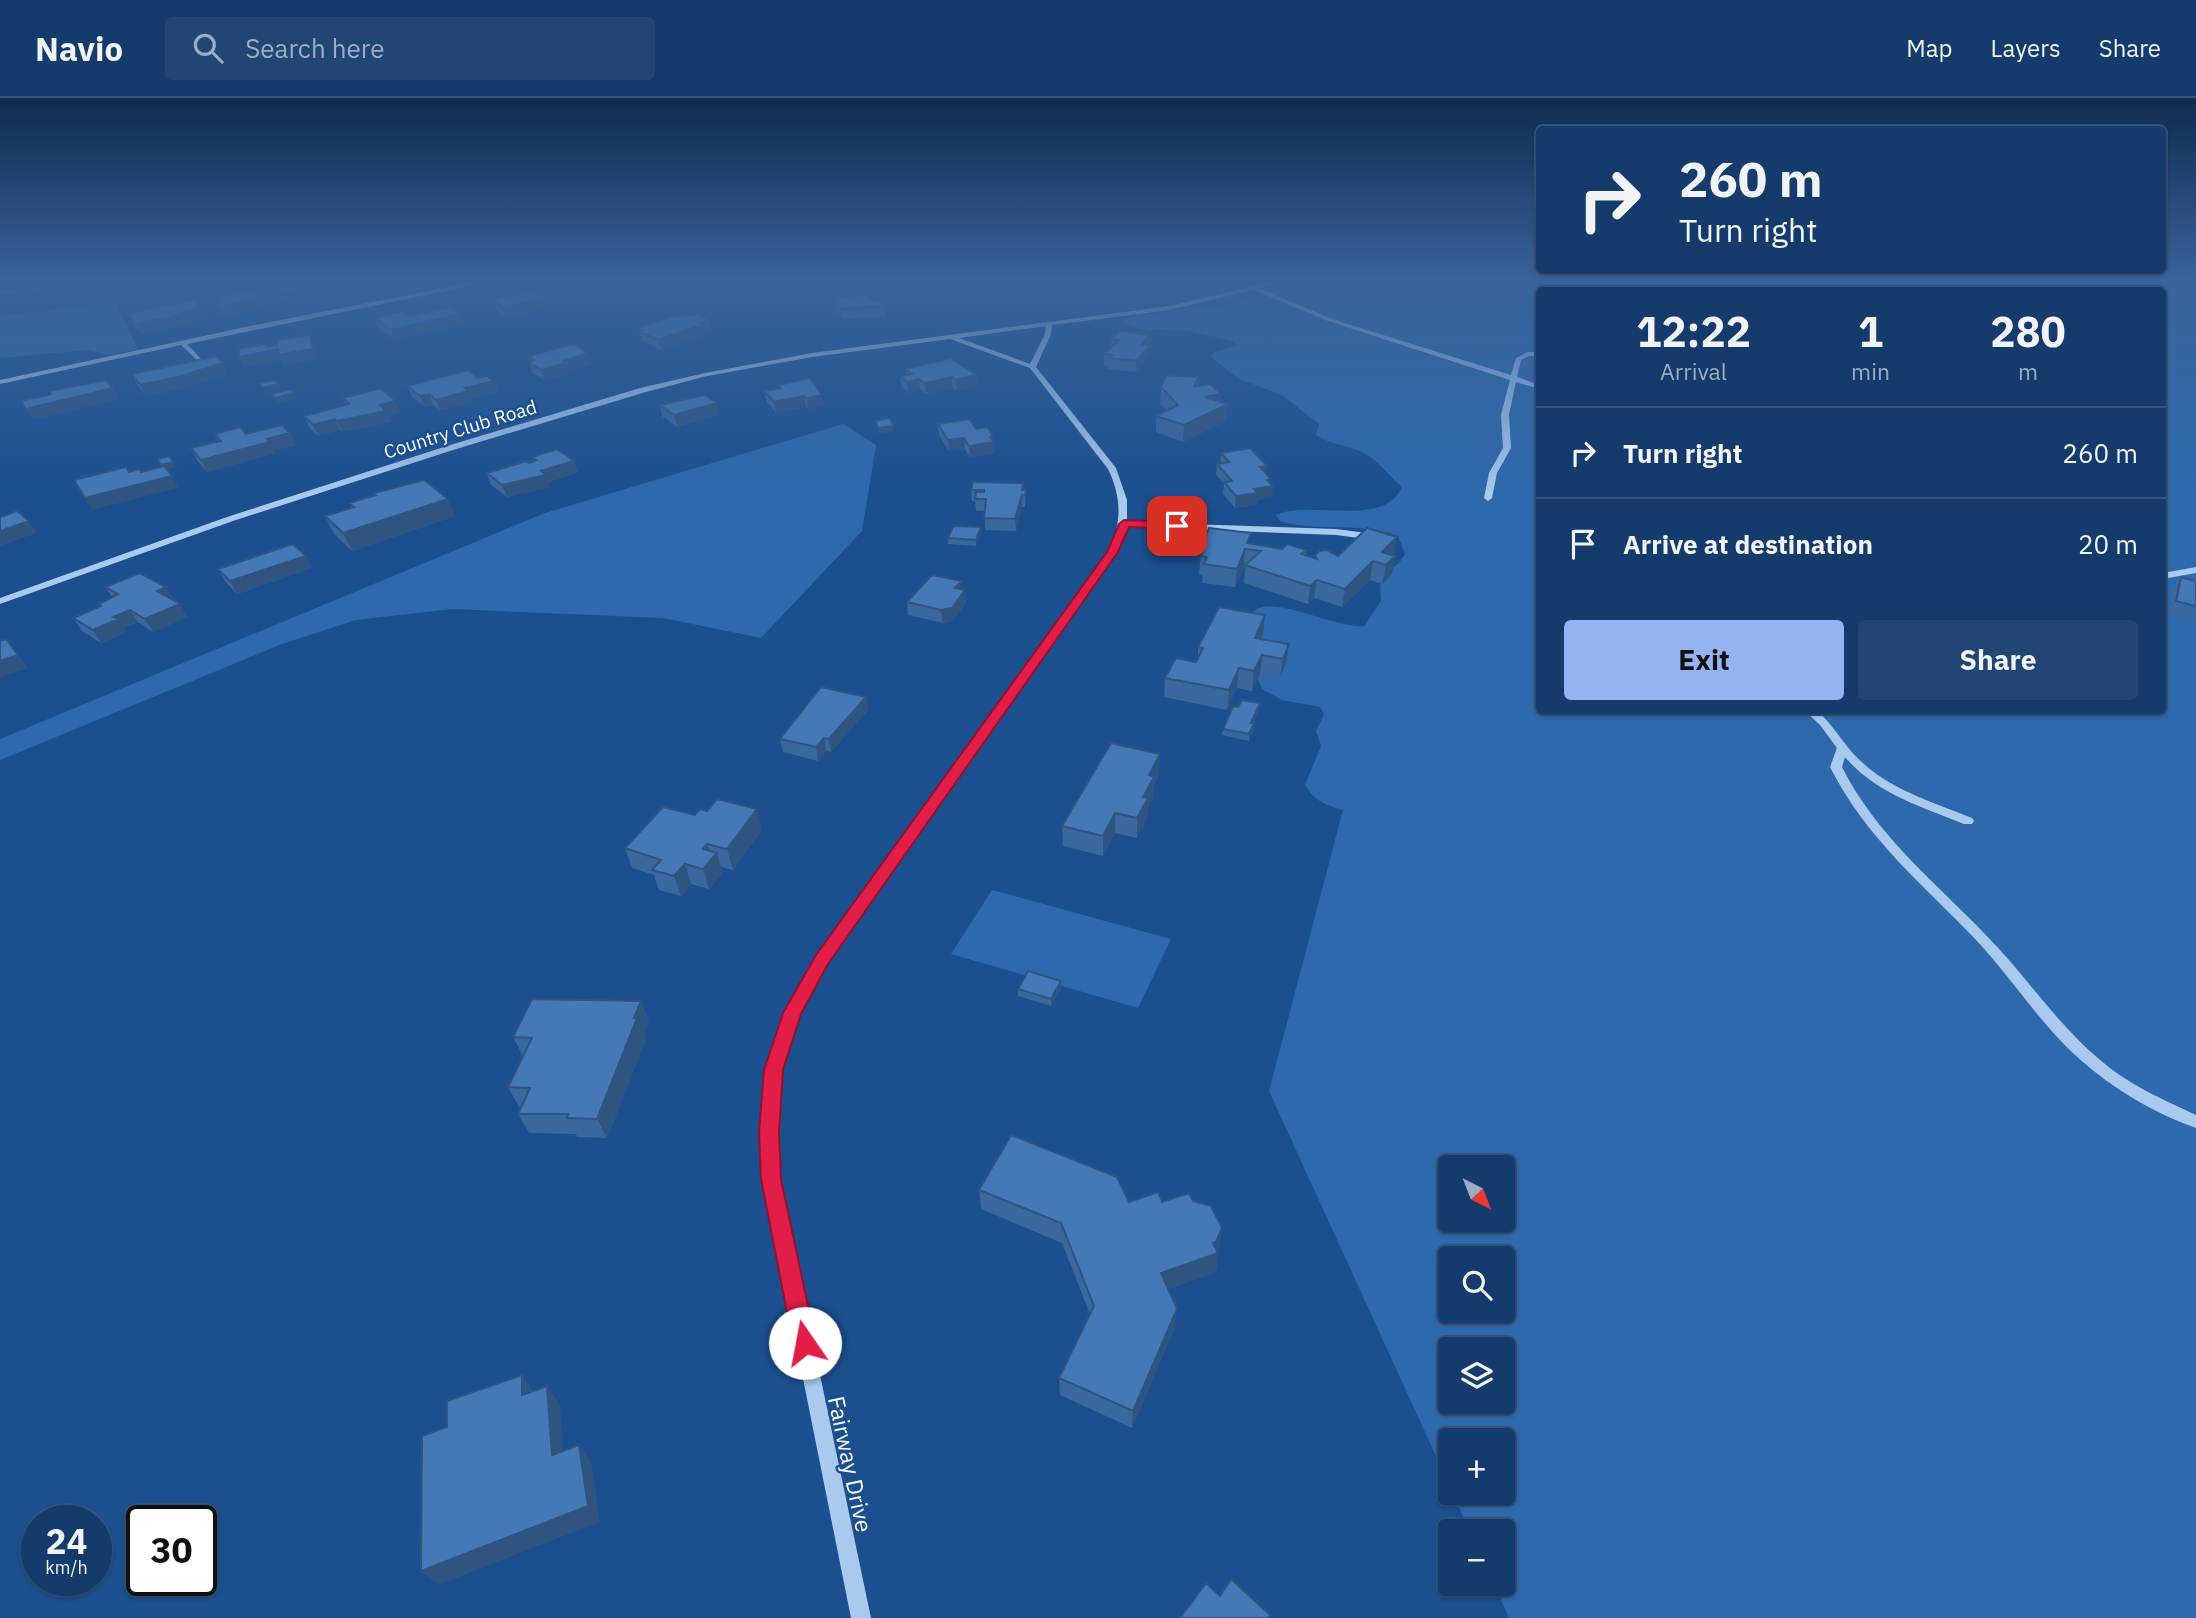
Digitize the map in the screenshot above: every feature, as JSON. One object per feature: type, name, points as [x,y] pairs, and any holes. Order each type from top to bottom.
[{"type":"street","points":[[0,382],[132,354]]},
{"type":"street","points":[[193,354],[207,368]]},
{"type":"street","name":"Country Club Road","points":[[0,601],[230,519],[642,390],[765,363],[830,354]]},
{"type":"street","points":[[997,354],[1032,367],[1038,354]]},
{"type":"street","points":[[1438,354],[1536,386]]},
{"type":"street","points":[[1488,498],[1493,473],[1507,447],[1505,415],[1518,359],[1528,354],[1536,354]]},
{"type":"street","name":"Fairway Drive","points":[[861,1618],[771,1179],[769,1132],[773,1070],[792,1013],[822,960],[1112,552],[1124,524],[1125,512],[1120,484],[1112,468],[1032,367]]},
{"type":"street","points":[[1124,524],[1336,532],[1380,538]]},
{"type":"street","points":[[2166,575],[2196,570]]},
{"type":"street","points":[[1814,714],[1825,723],[1842,748],[1861,768],[1892,788],[1968,821]]},
{"type":"street","points":[[1842,748],[1836,768],[1869,822],[1985,943],[2053,1023],[2094,1065],[2196,1122]]},
{"type":"shaded area","points":[[0,354],[45,354],[0,358]]},
{"type":"shaded area","points":[[1213,354],[1536,354],[1536,714],[2166,714],[2166,354],[2196,354],[2196,1618],[1509,1618],[1499,1596],[1515,1596],[1515,1519],[1464,1519],[1458,1505],[1515,1505],[1515,1428],[1438,1428],[1438,1461],[1269,1091],[1343,810],[1321,802],[1305,785],[1321,746],[1316,731],[1324,714],[1320,707],[1282,700],[1262,689],[1257,677],[1252,613],[1261,608],[1273,607],[1364,626],[1381,601],[1380,586],[1388,570],[1399,563],[1405,554],[1398,536],[1368,529],[1294,524],[1280,521],[1276,515],[1290,511],[1345,511],[1380,507],[1393,500],[1402,487],[1364,453],[1316,435],[1319,424],[1282,395],[1239,379],[1211,357]]},
{"type":"shaded area","points":[[843,424],[876,445],[862,531],[761,638],[663,618],[452,609],[356,620],[282,644],[0,760],[0,739],[545,513]]},
{"type":"shaded area","points":[[992,890],[1171,939],[1138,1008],[951,954]]},
{"type":"building","points":[[585,354],[541,370],[529,362],[534,360],[528,356]]},
{"type":"building","points":[[1104,354],[1143,354],[1136,361],[1109,358],[1112,355]]},
{"type":"building","points":[[217,356],[223,363],[178,377],[140,385],[132,374]]},
{"type":"building","points":[[951,358],[976,375],[925,383],[919,379],[907,382],[900,376],[912,374],[906,369]]},
{"type":"building","points":[[468,370],[478,378],[487,376],[494,381],[465,388],[468,391],[436,400],[429,394],[420,396],[407,386]]},
{"type":"building","points":[[1166,375],[1198,377],[1195,386],[1210,384],[1221,394],[1205,397],[1228,404],[1184,425],[1156,416],[1178,405],[1161,387]]},
{"type":"building","points":[[810,378],[822,395],[774,402],[764,391],[780,388],[778,385]]},
{"type":"building","points":[[106,380],[113,388],[26,409],[21,401],[51,394],[49,391]]},
{"type":"building","points":[[275,380],[278,384],[262,388],[259,383]]},
{"type":"building","points":[[381,388],[395,401],[380,405],[386,411],[313,425],[304,416],[349,404],[343,398]]},
{"type":"building","points":[[290,389],[295,393],[275,398],[271,394]]},
{"type":"building","points":[[705,395],[717,403],[674,415],[660,405]]},
{"type":"building","points":[[890,418],[894,426],[878,428],[875,421]]},
{"type":"building","points":[[970,419],[976,429],[987,427],[994,442],[969,446],[964,438],[948,440],[938,424]]},
{"type":"building","points":[[282,425],[290,433],[267,439],[270,442],[201,460],[191,448],[221,441],[215,434],[240,427],[246,434]]},
{"type":"building","points":[[1250,448],[1267,466],[1260,467],[1271,479],[1267,480],[1273,486],[1254,489],[1258,493],[1236,496],[1224,482],[1232,481],[1217,464],[1229,462],[1221,453]]},
{"type":"building","points":[[557,449],[574,461],[541,471],[546,475],[502,485],[487,473],[527,461],[529,463],[536,460],[532,457]]},
{"type":"building","points":[[169,456],[174,462],[161,465],[157,459]]},
{"type":"building","points":[[164,466],[172,476],[85,498],[74,480],[126,467],[129,472],[139,469],[141,472]]},
{"type":"building","points":[[424,480],[448,499],[343,533],[325,516],[354,507],[349,503],[376,495],[374,493]]},
{"type":"building","points":[[973,482],[1023,483],[1022,490],[1026,490],[1025,495],[1022,495],[1015,519],[984,518],[986,499],[975,499],[976,492],[984,490],[971,490]]},
{"type":"building","points":[[17,511],[29,521],[0,531],[0,517]]},
{"type":"building","points":[[953,526],[981,527],[976,540],[948,538]]},
{"type":"building","points":[[1209,528],[1251,533],[1247,543],[1282,549],[1287,544],[1307,550],[1301,554],[1317,559],[1315,555],[1319,551],[1327,550],[1338,556],[1367,528],[1397,537],[1382,552],[1395,556],[1386,565],[1373,561],[1345,589],[1317,580],[1310,586],[1245,565],[1261,551],[1245,549],[1237,569],[1204,564],[1207,557],[1201,556],[1206,543],[1202,543]]},
{"type":"building","points":[[293,544],[306,556],[230,581],[218,569]]},
{"type":"building","points":[[140,573],[166,587],[157,591],[180,604],[145,619],[130,610],[113,617],[118,619],[93,630],[73,618],[101,606],[99,604],[118,594],[105,587]]},
{"type":"building","points":[[932,575],[962,581],[955,588],[965,590],[952,608],[941,610],[907,602]]},
{"type":"building","points":[[2181,577],[2196,581],[2196,606],[2176,601]]},
{"type":"building","points":[[1219,607],[1265,615],[1255,638],[1289,644],[1283,659],[1262,655],[1254,671],[1239,668],[1229,690],[1165,678],[1176,658],[1196,662],[1203,648],[1198,647]]},
{"type":"building","points":[[6,639],[18,655],[0,661],[0,641]]},
{"type":"building","points":[[821,687],[866,697],[829,739],[824,738],[816,747],[780,739]]},
{"type":"building","points":[[1242,700],[1260,703],[1249,734],[1223,729],[1233,706],[1238,707]]},
{"type":"building","points":[[1111,743],[1160,754],[1149,775],[1154,777],[1143,797],[1148,798],[1137,818],[1115,813],[1103,836],[1062,826]]},
{"type":"building","points":[[717,799],[757,809],[727,849],[707,844],[703,849],[717,853],[703,869],[685,864],[674,876],[652,870],[661,860],[625,848],[663,807],[695,815],[700,809],[707,811]]},
{"type":"building","points":[[1028,971],[1061,981],[1051,999],[1018,989]]},
{"type":"building","points":[[532,999],[641,1001],[634,1018],[637,1018],[597,1119],[567,1118],[568,1114],[518,1114],[530,1088],[508,1087],[532,1038],[513,1037]]},
{"type":"building","points":[[1011,1135],[1117,1177],[1129,1202],[1158,1192],[1162,1202],[1189,1193],[1193,1201],[1211,1206],[1222,1228],[1213,1243],[1218,1253],[1161,1273],[1177,1309],[1133,1411],[1059,1378],[1094,1306],[1061,1223],[979,1190]]},
{"type":"building","points":[[522,1375],[522,1395],[547,1386],[552,1455],[579,1445],[588,1506],[421,1571],[422,1436],[447,1427],[447,1401]]},
{"type":"building","points":[[1231,1579],[1270,1615],[1268,1618],[1180,1618],[1206,1583],[1220,1596]]},
{"type":"route","points":[[805,1343],[771,1179],[769,1132],[769,1098],[773,1070],[792,1013],[822,960],[1112,552],[1124,524],[1177,526]]}]
